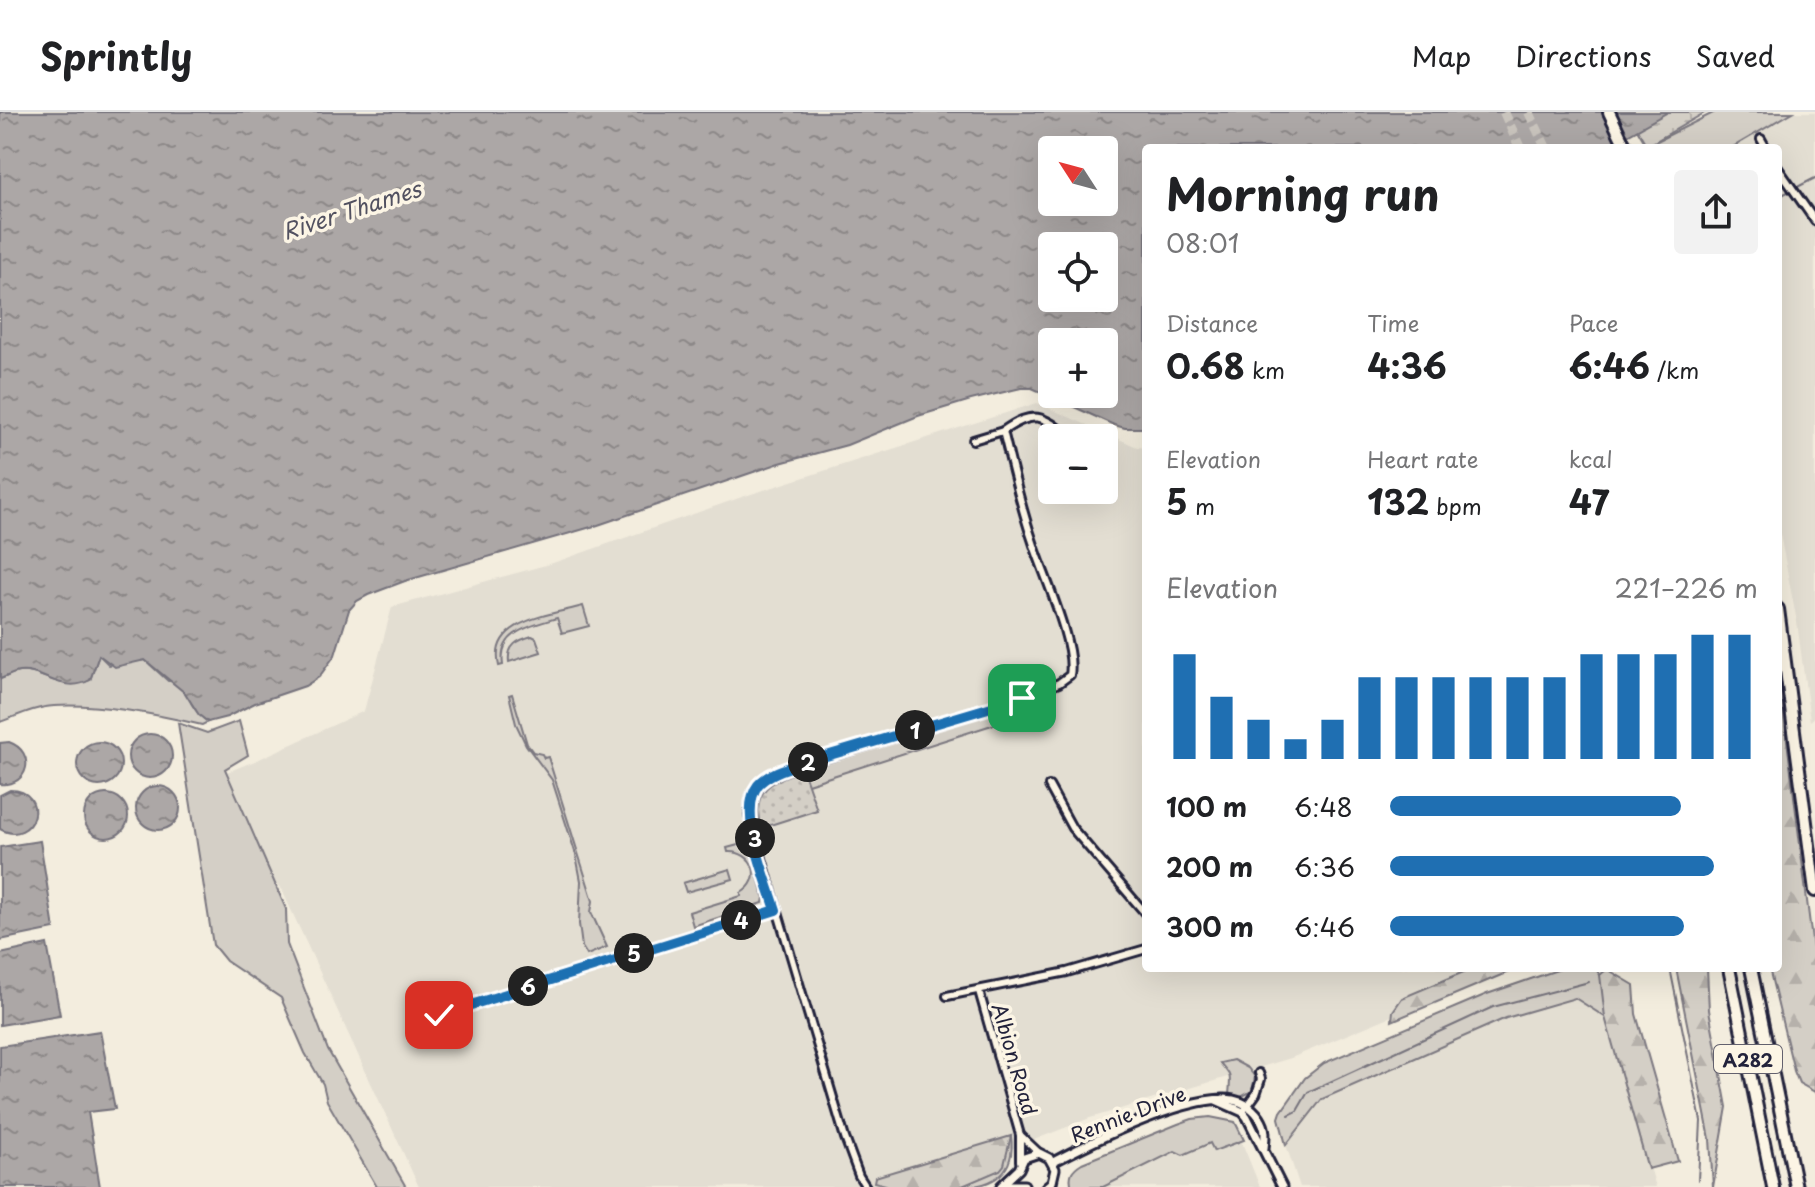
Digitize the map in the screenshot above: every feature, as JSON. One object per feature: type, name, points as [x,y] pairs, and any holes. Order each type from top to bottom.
[{"type":"highway","points":[[1609,112],[1624,144]]},
{"type":"highway","points":[[1782,639],[1815,891]]},
{"type":"highway","name":"A282","points":[[1730,972],[1773,1187]]},
{"type":"highway","name":"A282","points":[[1752,972],[1796,1187]]},
{"type":"street","points":[[1761,139],[1764,144]]},
{"type":"street","points":[[1782,174],[1815,221]]},
{"type":"street","points":[[973,440],[1003,431],[1019,420],[1034,416],[1052,424]]},
{"type":"street","points":[[866,1187],[845,1138],[776,910],[749,815],[752,795],[767,777],[796,765],[1022,698],[1059,683],[1070,675],[1072,664],[1062,627],[1031,536],[1003,431]]},
{"type":"street","points":[[1049,786],[1072,828],[1142,909]]},
{"type":"street","points":[[439,1015],[776,910]]},
{"type":"street","points":[[947,996],[1067,972],[1142,950]]},
{"type":"street","name":"Albion Road","points":[[979,991],[1020,1135],[1019,1166]]},
{"type":"street","points":[[1259,1073],[1258,1088],[1245,1109],[1282,1187]]},
{"type":"street","name":"Rennie Drive","points":[[1053,1162],[1098,1138],[1162,1114],[1216,1100],[1245,1109]]},
{"type":"street","name":"Albion Road","points":[[1020,1135],[1039,1153]]},
{"type":"street","points":[[1000,1186],[1028,1155],[1039,1153]]},
{"type":"street","name":"Rennie Drive","points":[[1039,1153],[1053,1162],[1055,1176],[1046,1187]]},
{"type":"street","points":[[1000,1186],[1026,1186],[1019,1166]]},
{"type":"shaded area","points":[[1793,112],[1815,112],[1815,717],[1810,721],[1797,622],[1782,545],[1782,144],[1738,144]]},
{"type":"shaded area","points":[[1037,403],[1038,408],[1048,408],[1085,424],[1038,424],[1038,504],[1118,504],[1118,439],[1142,448],[1142,972],[1472,972],[1399,1013],[1291,1058],[1090,1118],[914,1187],[419,1187],[281,888],[251,857],[227,772],[364,711],[392,607],[553,563],[742,497]]},
{"type":"shaded area","points":[[1575,997],[1605,1017],[1656,1187],[1300,1187],[1286,1145],[1322,1099],[1506,1018]]},
{"type":"shaded area","points":[[1234,1123],[1260,1187],[1071,1187],[1082,1184]]},
{"type":"green space","points":[[1615,112],[1706,112],[1650,144],[1646,144],[1637,129],[1625,134]]},
{"type":"green space","points":[[1715,112],[1793,112],[1738,144],[1651,144]]},
{"type":"green space","points":[[583,606],[589,626],[562,633],[557,618],[527,627],[511,637],[503,654],[503,665],[499,666],[498,651],[503,638],[512,629],[539,617]]},
{"type":"green space","points":[[532,636],[536,638],[541,652],[509,662],[514,644]]},
{"type":"green space","points":[[99,655],[109,665],[145,660],[168,681],[182,681],[192,704],[208,722],[202,725],[89,706],[54,706],[0,722],[0,679],[28,672],[68,684],[78,683],[90,680]]},
{"type":"green space","points":[[512,694],[527,744],[533,752],[548,757],[593,901],[591,912],[607,947],[587,955],[582,947],[579,924],[581,881],[576,855],[552,780],[526,745],[516,724],[509,695]]},
{"type":"green space","points":[[1782,700],[1815,965],[1815,1092],[1799,1083],[1770,972],[1782,972]]},
{"type":"green space","points":[[1020,703],[1023,715],[808,784],[761,828],[758,814],[760,802],[775,779]]},
{"type":"green space","points":[[239,721],[248,755],[225,769],[286,909],[287,944],[328,1050],[406,1187],[377,1187],[327,1101],[323,1084],[305,1053],[281,998],[226,961],[213,945],[178,723],[207,733]]},
{"type":"green space","points":[[803,770],[817,810],[761,828],[758,805],[766,789],[781,778]]},
{"type":"green space","points":[[746,843],[763,903],[693,926],[689,912],[741,896],[752,881],[754,874],[750,861],[737,853],[728,852],[727,848]]},
{"type":"green space","points":[[730,869],[733,879],[686,892],[683,883]]},
{"type":"green space","points":[[1464,972],[1508,972],[1392,1021],[1393,1011],[1402,998]]},
{"type":"green space","points":[[1551,972],[1598,972],[1603,979],[1605,1017],[1575,998],[1506,1018],[1322,1099],[1286,1145],[1279,1118],[1281,1112],[1305,1078],[1324,1063],[1487,994]]},
{"type":"green space","points":[[1612,972],[1634,985],[1636,1014],[1678,1161],[1648,1169],[1605,1017],[1600,975]]},
{"type":"green space","points":[[1677,972],[1707,972],[1709,1010],[1727,1107],[1713,1187],[1710,1139]]},
{"type":"green space","points":[[1233,1060],[1248,1068],[1255,1077],[1252,1091],[1241,1097],[1229,1096],[1230,1077],[1220,1063]]},
{"type":"green space","points":[[1210,1117],[1235,1122],[1244,1140],[1214,1151],[1210,1143],[1183,1155],[1175,1151],[1103,1187],[1072,1187],[1072,1173],[1082,1163],[1178,1124]]},
{"type":"green space","points":[[1011,1136],[1010,1159],[1000,1175],[983,1184],[960,1187],[990,1166],[1003,1152]]},
{"type":"green space","points":[[1011,1136],[1000,1170],[960,1187],[887,1187],[874,1182],[875,1177]]},
{"type":"water","name":"River Thames","points":[[0,112],[1668,112],[1611,144],[1142,144],[1142,428],[1118,426],[1076,408],[1118,408],[1118,328],[1038,328],[1038,391],[1021,388],[918,416],[847,445],[780,463],[598,525],[405,581],[368,595],[349,610],[335,655],[319,677],[305,686],[255,703],[227,717],[208,722],[199,715],[185,693],[145,660],[115,667],[99,655],[90,680],[71,685],[28,672],[0,679]]},
{"type":"water","points":[[150,734],[165,741],[172,756],[165,771],[150,778],[135,771],[128,756],[135,741]]},
{"type":"water","points":[[9,742],[23,753],[26,768],[18,780],[0,784],[0,743]]},
{"type":"water","points":[[99,742],[114,749],[121,764],[114,779],[99,786],[84,779],[77,764],[84,749]]},
{"type":"water","points":[[158,786],[173,793],[180,808],[173,823],[158,830],[143,823],[136,808],[143,793]]},
{"type":"water","points":[[10,790],[23,792],[34,807],[34,817],[29,825],[22,831],[12,833],[0,829],[0,795]]},
{"type":"water","points":[[106,794],[121,801],[128,816],[121,831],[106,838],[91,831],[84,816],[91,801]]},
{"type":"water","points":[[40,841],[54,929],[0,940],[0,847]]},
{"type":"water","points":[[47,944],[60,1015],[0,1025],[0,954]]},
{"type":"water","points":[[100,1031],[115,1109],[88,1112],[100,1187],[0,1187],[0,1046]]},
{"type":"waterway","points":[[1782,195],[1815,178]]},
{"type":"waterway","points":[[1671,972],[1701,1121],[1698,1180]]},
{"type":"waterway","points":[[1289,1115],[1297,1111],[1308,1092],[1493,1007],[1589,982]]},
{"type":"tunnel","points":[[1504,112],[1518,144]]},
{"type":"tunnel","points":[[1529,112],[1544,144]]},
{"type":"route","points":[[439,1015],[776,910],[749,815],[752,795],[767,777],[796,765],[1022,698]]}]
